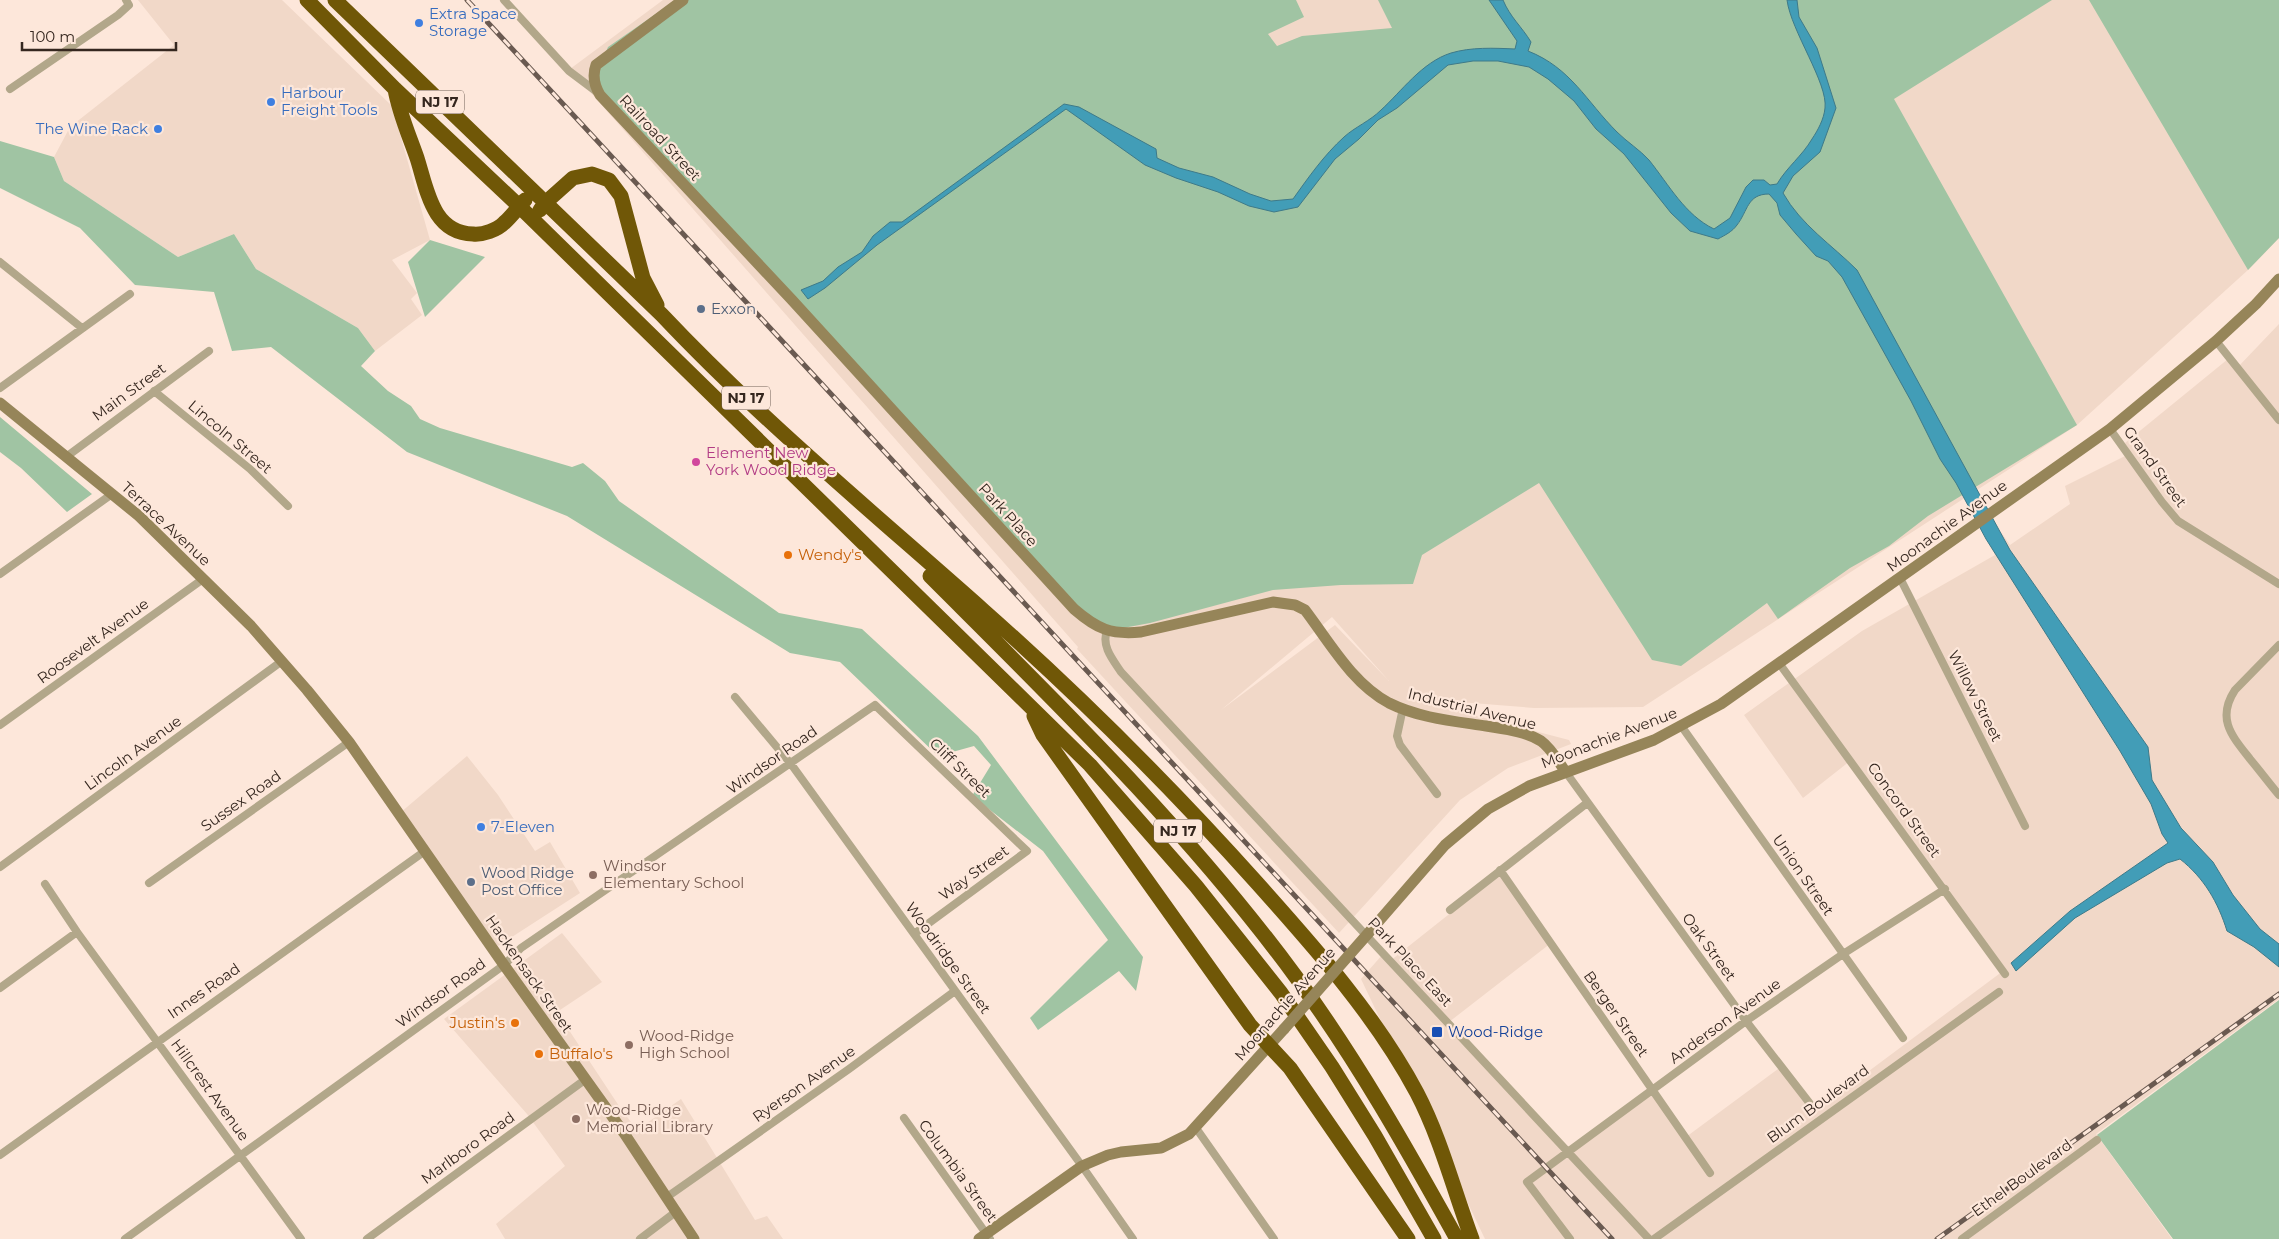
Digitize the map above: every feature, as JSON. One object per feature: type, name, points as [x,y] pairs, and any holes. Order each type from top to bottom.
[{"type":"highway","name":"NJ 17","points":[[307,0],[395,89],[519,206],[1090,765],[1152,833],[1281,993],[1332,1067],[1375,1136],[1434,1239]]},
{"type":"highway","name":"NJ 17","points":[[335,0],[662,315],[695,350],[832,478],[1092,738],[1218,878],[1296,977],[1349,1053],[1457,1239]]},
{"type":"highway","points":[[395,89],[398,107],[407,128],[431,202],[442,222],[464,234],[475,234],[497,228],[505,223],[533,192]]},
{"type":"highway","points":[[536,223],[545,203],[573,178],[592,174],[610,180],[620,196],[643,278],[662,315]]},
{"type":"highway","points":[[832,478],[984,610],[1102,720],[1202,821],[1334,972],[1385,1042],[1418,1095],[1472,1239]]},
{"type":"highway","points":[[1032,710],[1043,735],[1250,1025],[1290,1068],[1408,1239]]},
{"type":"main road","points":[[600,95],[595,88],[593,73],[596,65],[683,0]]},
{"type":"main road","name":"Railroad Street","points":[[600,95],[792,300]]},
{"type":"main road","name":"Moonachie Avenue","points":[[985,1237],[1082,1166],[1108,1155],[1161,1148],[1176,1142],[1196,1128],[1428,864],[1462,829],[1510,795],[1565,771],[1654,740],[1682,727],[1721,704],[2110,430],[2216,341],[2256,304],[2279,279]]},
{"type":"main road","name":"Park Place","points":[[792,300],[1074,609],[1091,624],[1107,631]]},
{"type":"main road","name":"Terrace Avenue","points":[[0,403],[139,516],[251,626],[299,681]]},
{"type":"main road","name":"Industrial Avenue","points":[[1107,631],[1122,634],[1141,632],[1273,602],[1295,605],[1305,610],[1351,672],[1364,685],[1390,703],[1436,718],[1502,728],[1531,737],[1542,742],[1552,752],[1565,771]]},
{"type":"main road","name":"Hackensack Street","points":[[299,681],[349,742],[586,1079],[694,1239]]},
{"type":"street","name":"Railroad Street","points":[[504,0],[569,71],[600,95]]},
{"type":"street","points":[[10,89],[118,15],[128,3]]},
{"type":"street","points":[[0,262],[82,328]]},
{"type":"street","points":[[0,388],[130,294]]},
{"type":"street","points":[[2216,341],[2279,420]]},
{"type":"street","name":"Main Street","points":[[66,456],[209,351]]},
{"type":"street","name":"Lincoln Street","points":[[154,391],[250,469],[288,506]]},
{"type":"street","name":"Grand Street","points":[[2110,430],[2178,521],[2279,584]]},
{"type":"street","points":[[0,574],[112,494]]},
{"type":"street","name":"Willow Street","points":[[1900,578],[2025,826]]},
{"type":"street","name":"Roosevelt Avenue","points":[[0,725],[203,579]]},
{"type":"street","name":"Park Place East","points":[[1107,631],[1104,638],[1105,644],[1122,672],[1649,1239]]},
{"type":"street","points":[[2279,644],[2235,690],[2227,708],[2226,718],[2233,737],[2279,795]]},
{"type":"street","name":"Lincoln Avenue","points":[[0,867],[282,662]]},
{"type":"street","name":"Concord Street","points":[[1779,663],[2005,974]]},
{"type":"street","name":"Woodridge Street","points":[[735,697],[791,764],[1082,1166],[1132,1239]]},
{"type":"street","name":"Windsor Road","points":[[125,1239],[504,965],[521,948],[875,706]]},
{"type":"street","name":"Cliff Street","points":[[875,706],[1027,851]]},
{"type":"street","points":[[1403,708],[1398,736],[1400,745],[1437,794]]},
{"type":"street","name":"Union Street","points":[[1682,727],[1903,1038]]},
{"type":"street","name":"Sussex Road","points":[[149,883],[349,742]]},
{"type":"street","name":"Oak Street","points":[[1565,771],[1746,1021],[1811,1106]]},
{"type":"street","points":[[1450,910],[1588,802]]},
{"type":"street","name":"Innes Road","points":[[0,1155],[424,851]]},
{"type":"street","name":"Way Street","points":[[914,934],[1027,851]]},
{"type":"street","name":"Berger Street","points":[[1500,870],[1710,1173]]},
{"type":"street","name":"Hillcrest Avenue","points":[[45,884],[77,932],[242,1155],[301,1239]]},
{"type":"street","name":"Anderson Avenue","points":[[1570,1239],[1527,1182],[1746,1021],[1843,954],[1945,889]]},
{"type":"street","points":[[0,988],[77,932]]},
{"type":"street","name":"Ryerson Avenue","points":[[667,1197],[849,1069],[954,991]]},
{"type":"street","name":"Blum Boulevard","points":[[1654,1239],[1999,992]]},
{"type":"street","name":"Marlboro Road","points":[[367,1239],[586,1079]]},
{"type":"street","name":"Columbia Street","points":[[904,1118],[985,1237]]},
{"type":"street","points":[[1196,1128],[1274,1239]]},
{"type":"street","name":"Ethel Boulevard","points":[[1962,1239],[2097,1140]]},
{"type":"street","points":[[640,1239],[677,1212]]},
{"type":"shaded area","points":[[138,0],[282,0],[392,106],[430,240],[392,260],[417,293],[411,299],[422,315],[375,351],[358,328],[256,269],[234,234],[178,257],[64,181],[54,157],[70,127],[174,45]]},
{"type":"shaded area","points":[[663,0],[2279,0],[2279,238],[2248,270],[2077,425],[1643,707],[1534,708],[1409,698],[1569,740],[1571,744],[1508,768],[1460,800],[1339,933],[1077,649],[1078,647],[570,69]],"holes":[[[1332,617],[1389,681],[1335,625],[1221,710]]]},
{"type":"shaded area","points":[[2279,324],[2279,999],[2096,1134],[2172,1239],[1485,1239],[1361,979],[1383,954],[1390,961],[1501,873],[1551,943],[1449,1022],[1566,1151],[1652,1089],[1686,1137],[1782,1066],[1818,1109],[2003,971],[1850,761],[1803,798],[1744,715],[1862,631],[1995,555],[1988,541],[2001,532],[2010,545],[2070,504],[2065,486],[2131,453],[2125,443],[2228,359],[2237,368]]},
{"type":"shaded area","points":[[467,756],[498,795],[535,851],[550,842],[580,893],[498,946],[486,933],[400,813]]},
{"type":"shaded area","points":[[562,933],[602,982],[557,1012],[621,1109],[637,1130],[681,1099],[755,1220],[767,1216],[783,1239],[505,1239],[496,1224],[565,1166],[527,1114],[444,1019]]},
{"type":"green space","points":[[676,0],[1296,0],[1304,17],[1268,34],[1277,46],[1302,36],[1392,28],[1378,0],[2052,0],[1894,99],[2077,425],[1928,516],[1889,546],[1850,568],[1778,619],[1767,603],[1681,666],[1652,660],[1539,483],[1422,555],[1413,584],[1341,585],[1273,590],[1150,623],[1107,631],[1091,624],[591,87],[608,47]]},
{"type":"green space","points":[[2089,0],[2279,0],[2279,238],[2248,270]]},
{"type":"green space","points":[[0,141],[54,157],[64,181],[178,257],[234,234],[256,269],[358,328],[375,351],[361,366],[388,391],[411,406],[420,419],[440,428],[572,467],[583,463],[605,481],[619,501],[779,613],[862,629],[978,736],[1143,957],[1136,991],[1119,971],[1038,1030],[1030,1018],[1108,940],[1043,851],[972,796],[991,765],[974,746],[938,756],[840,662],[790,653],[567,516],[407,452],[271,347],[232,351],[214,292],[135,285],[80,228],[0,188]]},
{"type":"green space","points":[[430,240],[485,257],[425,317],[408,262]]},
{"type":"green space","points":[[0,417],[92,494],[67,512],[21,468],[0,452]]},
{"type":"green space","points":[[2279,1000],[2279,1239],[2173,1239],[2097,1135]]},
{"type":"water","points":[[1489,0],[1503,0],[1509,12],[1531,42],[1528,51],[1556,66],[1567,76],[1617,132],[1649,160],[1686,208],[1694,216],[1714,229],[1730,218],[1746,187],[1753,180],[1764,180],[1770,185],[1777,184],[1808,145],[1822,120],[1825,108],[1821,85],[1795,26],[1787,0],[1797,0],[1799,17],[1817,48],[1836,108],[1820,152],[1793,176],[1783,193],[1808,225],[1857,270],[2010,550],[2148,747],[2152,780],[2181,828],[2213,862],[2233,895],[2260,929],[2279,944],[2279,967],[2254,947],[2227,931],[2215,900],[2203,882],[2180,859],[2167,863],[2075,918],[2016,971],[2011,963],[2070,911],[2168,843],[2162,834],[2151,804],[2120,751],[1986,539],[1956,483],[1940,459],[1911,401],[1842,277],[1828,261],[1816,256],[1796,234],[1780,215],[1777,203],[1769,194],[1752,200],[1735,227],[1718,239],[1690,231],[1671,213],[1624,154],[1596,129],[1574,101],[1548,79],[1529,67],[1498,61],[1473,61],[1448,65],[1397,108],[1378,120],[1335,159],[1298,207],[1274,212],[1249,206],[1218,192],[1145,165],[1066,109],[877,245],[825,288],[808,299],[801,290],[823,281],[838,267],[862,252],[873,236],[890,222],[902,222],[1064,104],[1079,107],[1156,149],[1157,158],[1179,168],[1213,177],[1250,194],[1271,201],[1293,199],[1330,151],[1348,133],[1377,114],[1421,70],[1431,63],[1440,57],[1466,50],[1515,49],[1517,41]]},
{"type":"railway","points":[[467,0],[1612,1239]]},
{"type":"railway","points":[[1937,1239],[2279,994]]},
{"type":"place","name":"Extra Space Storage","points":[[419,23]]},
{"type":"place","name":"Harbour Freight Tools","points":[[271,102]]},
{"type":"place","name":"The Wine Rack","points":[[158,129]]},
{"type":"place","name":"Exxon","points":[[701,309]]},
{"type":"place","name":"Element New York Wood Ridge","points":[[696,462]]},
{"type":"place","name":"Wendy's","points":[[788,555]]},
{"type":"place","name":"7-Eleven","points":[[481,827]]},
{"type":"place","name":"Windsor Elementary School","points":[[593,875]]},
{"type":"place","name":"Wood Ridge Post Office","points":[[471,882]]},
{"type":"place","name":"Justin's","points":[[515,1023]]},
{"type":"place","name":"Wood-Ridge","points":[[1437,1032]]},
{"type":"place","name":"Wood-Ridge High School","points":[[629,1045]]},
{"type":"place","name":"Buffalo's","points":[[539,1054]]},
{"type":"place","name":"Wood-Ridge Memorial Library","points":[[576,1119]]}]
